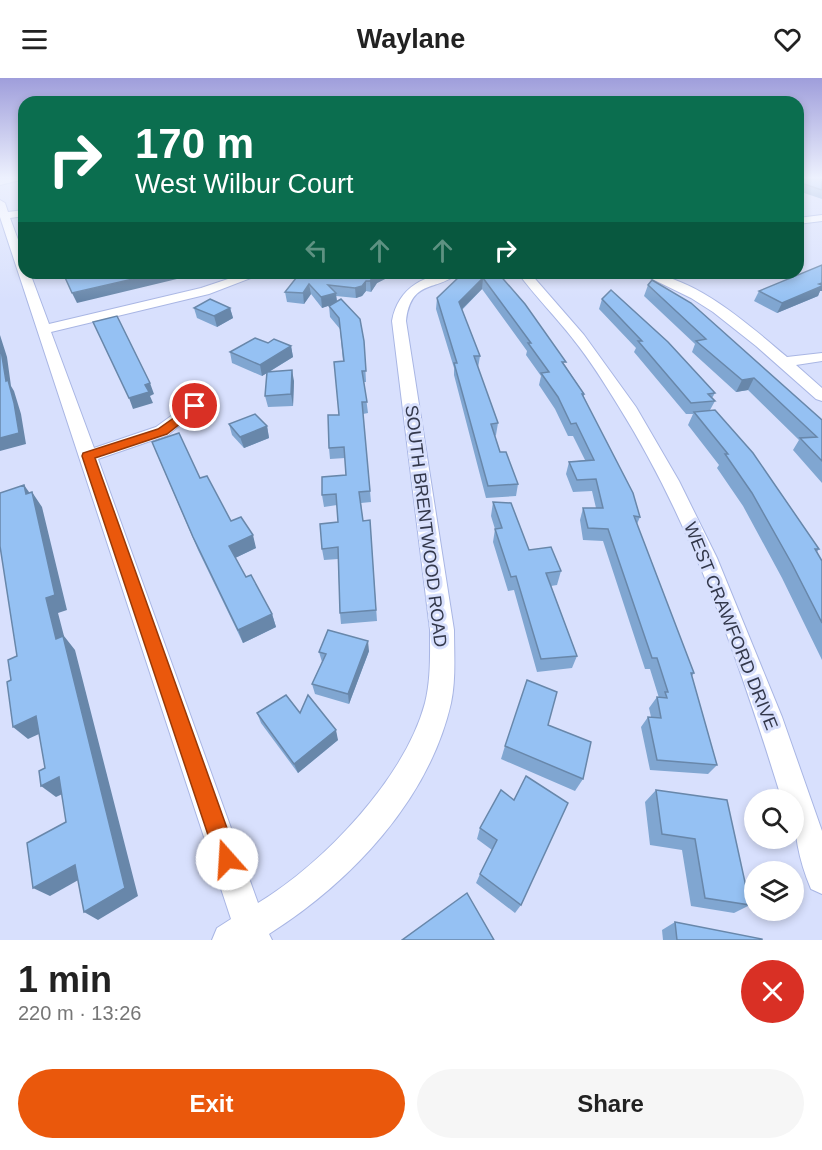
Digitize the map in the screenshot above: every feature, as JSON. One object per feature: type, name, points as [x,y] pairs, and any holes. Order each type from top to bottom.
[{"type":"street","points":[[11,219],[18,250]]},
{"type":"street","points":[[26,279],[46,329],[253,933]]},
{"type":"street","points":[[46,329],[242,279]]},
{"type":"street","name":"SOUTH BRENTWOOD ROAD","points":[[229,940],[253,933],[365,834],[407,775],[425,741],[438,703],[442,680],[442,630],[399,321],[400,305],[411,292],[435,279]]},
{"type":"street","name":"WEST CRAWFORD DRIVE","points":[[530,279],[568,321],[615,388],[638,424],[683,509],[720,588],[753,672],[822,878]]},
{"type":"street","points":[[659,279],[701,298],[783,362],[822,396]]},
{"type":"street","points":[[231,283],[243,294]]},
{"type":"street","points":[[783,362],[822,357]]},
{"type":"street","points":[[88,456],[162,431],[195,406]]},
{"type":"building","points":[[822,265],[822,283],[819,284],[822,286],[782,303],[759,291],[788,279],[804,279],[804,272]]},
{"type":"building","points":[[66,279],[133,279],[72,293]]},
{"type":"building","points":[[295,279],[372,279],[355,288],[328,285],[336,293],[321,297],[309,284],[303,293],[285,292]]},
{"type":"building","points":[[457,279],[482,279],[459,302],[480,356],[474,356],[498,423],[491,424],[500,452],[506,452],[518,484],[488,486],[454,363],[457,363],[437,298]]},
{"type":"building","points":[[484,279],[503,279],[525,304],[566,362],[562,362],[584,394],[582,394],[633,493],[640,517],[634,516],[694,673],[691,673],[717,765],[657,760],[648,717],[661,718],[657,697],[667,698],[665,692],[668,692],[657,658],[652,658],[608,529],[588,528],[583,508],[603,508],[596,479],[577,480],[569,462],[594,460],[576,423],[571,424],[558,397],[541,373],[549,372],[528,343],[531,343]]},
{"type":"building","points":[[652,280],[691,303],[822,420],[822,461],[800,438],[817,437],[754,378],[742,380],[696,341],[706,339],[648,285]]},
{"type":"building","points":[[611,290],[668,342],[715,393],[708,394],[715,401],[691,403],[638,341],[642,341],[602,299]]},
{"type":"building","points":[[210,299],[230,308],[214,316],[194,308]]},
{"type":"building","points":[[341,299],[360,319],[364,341],[366,371],[362,371],[367,402],[362,402],[370,491],[359,492],[363,521],[370,520],[376,610],[340,613],[338,547],[322,549],[320,524],[338,522],[336,494],[322,495],[322,477],[346,475],[344,447],[329,448],[328,415],[339,415],[334,362],[344,361],[339,318],[329,306]]},
{"type":"building","points":[[117,316],[150,383],[145,385],[149,392],[129,398],[93,322]]},
{"type":"building","points":[[255,338],[268,343],[274,339],[291,346],[260,365],[230,352]]},
{"type":"building","points":[[0,344],[6,381],[8,380],[14,403],[19,433],[0,438]]},
{"type":"building","points":[[292,370],[291,394],[265,396],[267,372]]},
{"type":"building","points":[[715,410],[753,453],[819,549],[815,549],[822,561],[822,623],[752,493],[725,454],[728,454],[694,412]]},
{"type":"building","points":[[255,414],[267,426],[240,437],[229,424]]},
{"type":"building","points":[[179,433],[200,478],[207,476],[231,521],[241,517],[253,535],[229,546],[246,577],[251,575],[272,614],[238,630],[193,537],[152,442]]},
{"type":"building","points":[[24,485],[26,494],[32,492],[55,595],[46,598],[56,639],[63,636],[125,888],[84,912],[75,865],[33,888],[27,843],[66,822],[59,777],[41,786],[39,771],[45,768],[36,716],[13,727],[7,682],[11,680],[8,660],[17,656],[0,546],[0,493]]},
{"type":"building","points":[[493,502],[511,503],[529,550],[551,547],[561,571],[546,573],[577,656],[541,659],[516,576],[511,577],[495,529],[502,528]]},
{"type":"building","points":[[328,630],[368,641],[348,694],[312,684],[326,654],[319,652]]},
{"type":"building","points":[[527,680],[557,692],[548,725],[591,742],[583,779],[505,746]]},
{"type":"building","points":[[286,695],[300,713],[308,695],[336,730],[294,764],[257,713]]},
{"type":"building","points":[[526,776],[568,803],[521,905],[480,874],[497,840],[480,828],[501,790],[514,800]]},
{"type":"building","points":[[656,790],[727,800],[744,878],[744,904],[705,898],[695,839],[662,834]]},
{"type":"building","points":[[467,893],[494,940],[402,940]]},
{"type":"building","points":[[675,922],[762,939],[762,940],[677,940]]},
{"type":"route","points":[[195,406],[162,431],[88,456],[227,859]]}]
